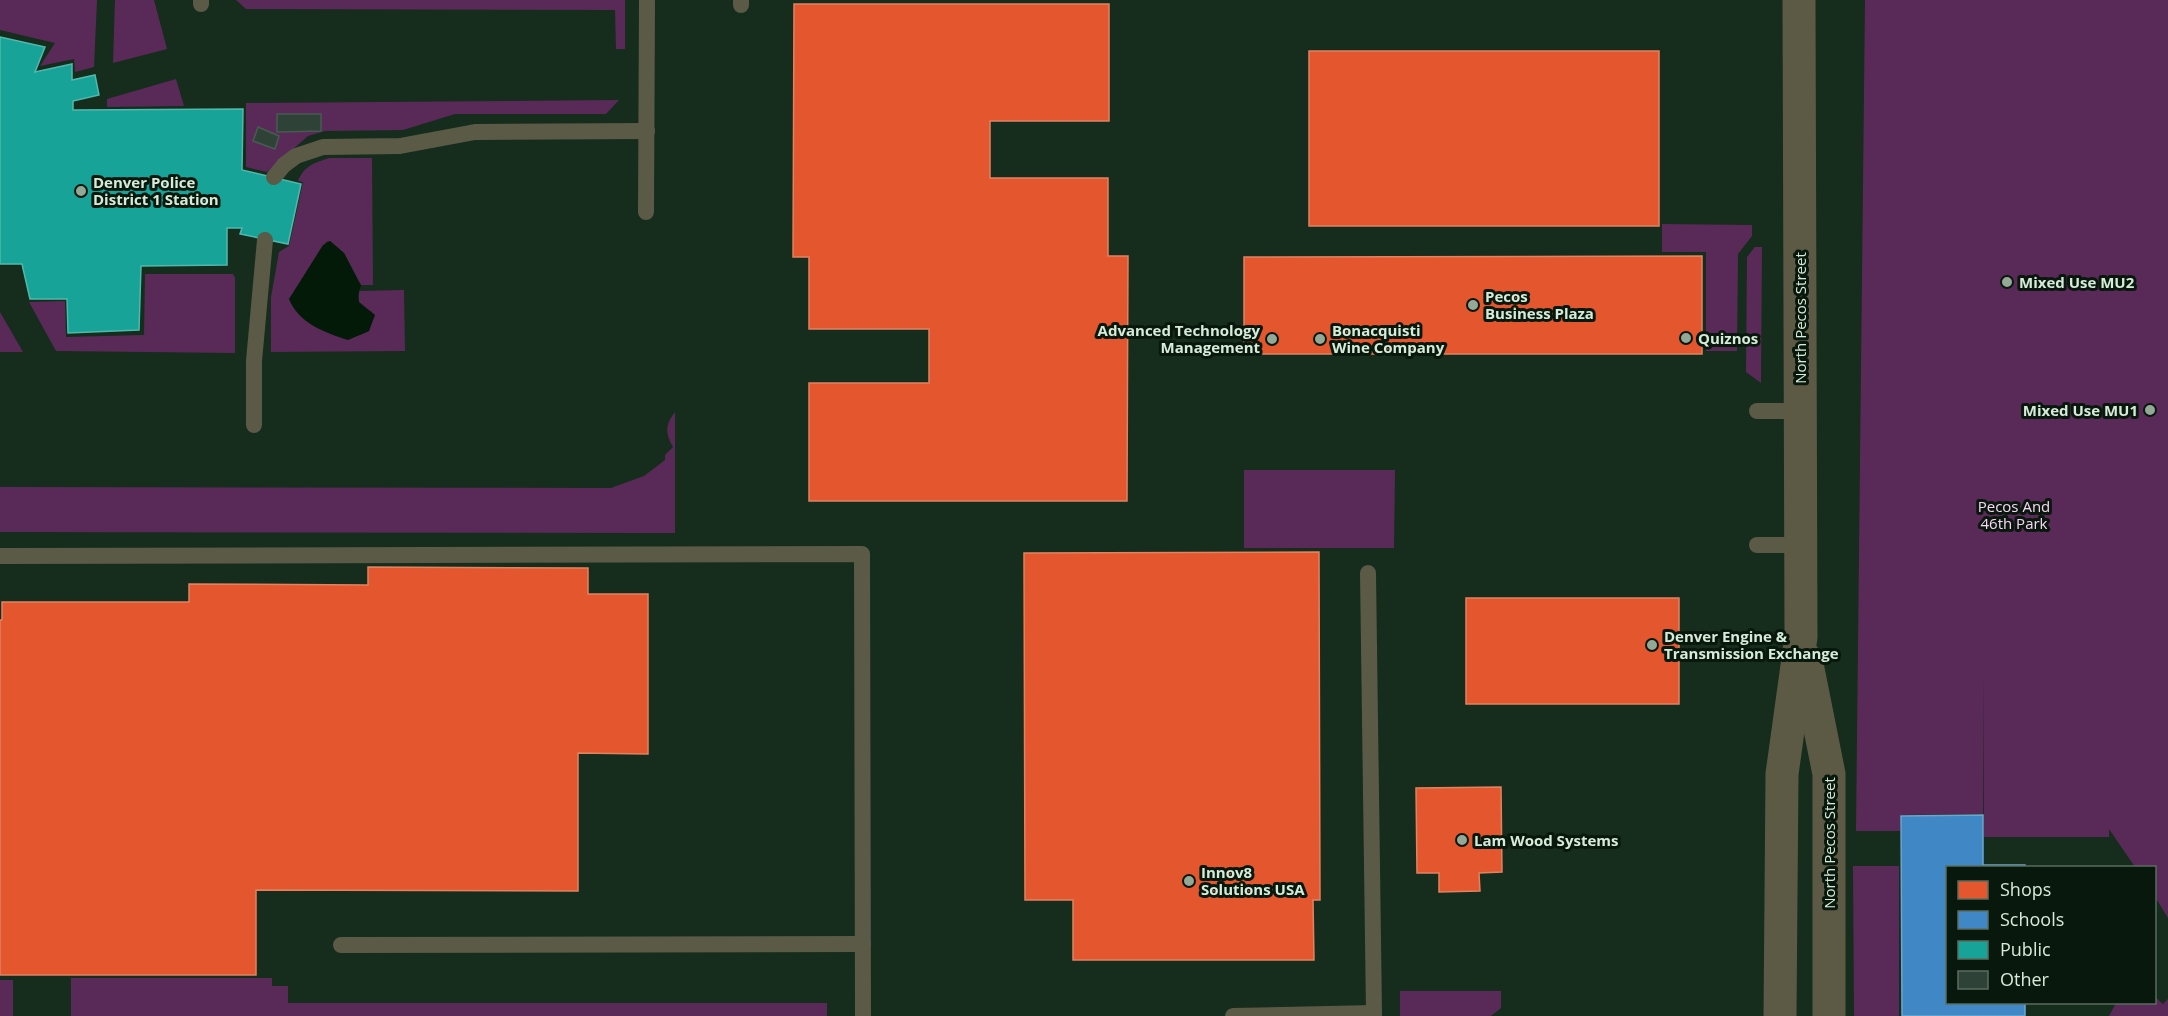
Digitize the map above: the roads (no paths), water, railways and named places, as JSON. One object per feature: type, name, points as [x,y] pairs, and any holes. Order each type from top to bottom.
[{"type":"main road","name":"North Pecos Street","points":[[1780,1016],[1782,774],[1801,637],[1799,0]]},
{"type":"main road","name":"North Pecos Street","points":[[1801,637],[1829,774],[1829,1016]]},
{"type":"lane","points":[[646,212],[647,0]]},
{"type":"lane","points":[[274,177],[296,156],[324,147],[400,146],[475,132],[647,131]]},
{"type":"lane","points":[[254,425],[255,361],[265,240]]},
{"type":"lane","points":[[1757,411],[1800,411]]},
{"type":"lane","points":[[1757,545],[1801,545]]},
{"type":"lane","points":[[0,556],[862,554],[863,1016]]},
{"type":"lane","points":[[1233,1016],[1374,1015],[1368,573]]},
{"type":"lane","points":[[341,945],[863,944]]},
{"type":"place","name":"Denver Police District 1 Station","points":[[81,191]]},
{"type":"place","name":"Mixed Use MU2","points":[[2007,282]]},
{"type":"place","name":"Pecos Business Plaza","points":[[1473,305]]},
{"type":"place","name":"Quiznos","points":[[1686,338]]},
{"type":"place","name":"Advanced Technology Management","points":[[1272,339]]},
{"type":"place","name":"Bonacquisti Wine Company","points":[[1320,339]]},
{"type":"place","name":"Mixed Use MU1","points":[[2150,410]]},
{"type":"place","name":"Denver Engine & Transmission Exchange","points":[[1652,645]]},
{"type":"place","name":"Lam Wood Systems","points":[[1462,840]]},
{"type":"place","name":"Innov8 Solutions USA","points":[[1189,881]]},
{"type":"park label","name":"Pecos And 46th Park","points":[[2014,514]]}]
